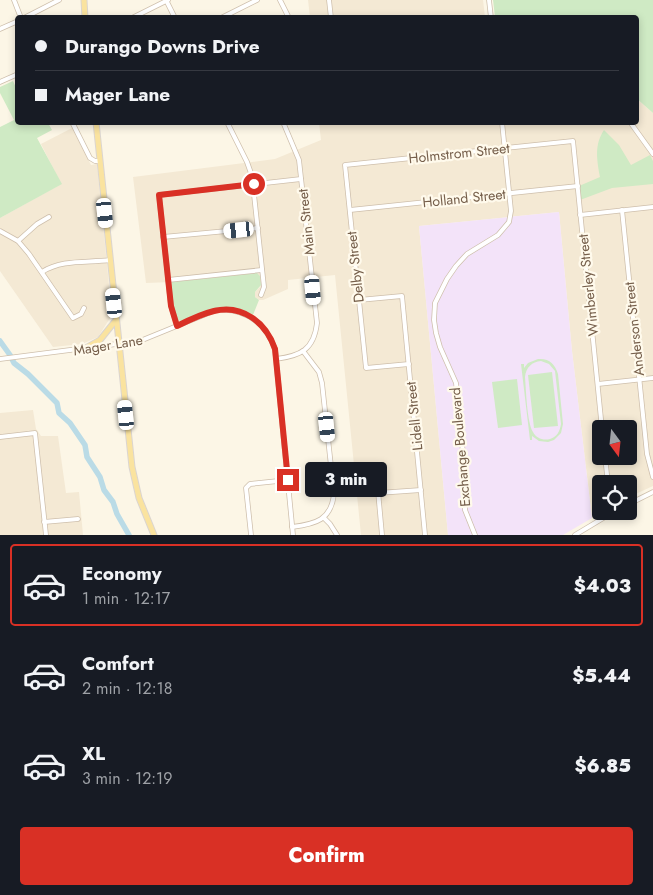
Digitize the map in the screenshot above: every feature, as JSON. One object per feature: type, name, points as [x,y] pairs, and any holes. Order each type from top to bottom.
[{"type":"main road","points":[[84,0],[86,15]]},
{"type":"main road","points":[[96,125],[118,344],[134,480],[154,535]]},
{"type":"main road","points":[[84,349],[100,340],[116,320]]},
{"type":"street","points":[[14,0],[22,15]]},
{"type":"street","points":[[29,15],[59,0]]},
{"type":"street","points":[[138,15],[167,0],[174,15]]},
{"type":"street","points":[[231,15],[257,0]]},
{"type":"street","points":[[280,0],[288,15]]},
{"type":"street","points":[[329,0],[331,15]]},
{"type":"street","points":[[490,0],[491,15]]},
{"type":"street","points":[[0,29],[15,22]]},
{"type":"street","points":[[0,82],[15,75]]},
{"type":"street","points":[[74,125],[90,158],[99,161]]},
{"type":"street","points":[[230,125],[251,171],[254,184],[264,287],[261,294]]},
{"type":"street","name":"Main Street","points":[[284,125],[296,152],[302,179],[316,323],[315,336],[303,352]]},
{"type":"street","name":"Exchange Boulevard","points":[[475,535],[465,510],[465,473],[456,383],[440,348],[436,333],[434,320],[435,303],[456,266],[467,254],[498,235],[509,222],[511,211],[510,194],[502,125]]},
{"type":"street","points":[[632,125],[653,154]]},
{"type":"street","name":"Holmstrom Street","points":[[345,166],[573,141]]},
{"type":"street","name":"Wimberley Street","points":[[573,141],[601,420]]},
{"type":"street","name":"Delby Street","points":[[345,166],[366,368],[409,364]]},
{"type":"street","points":[[177,326],[172,312],[159,195],[302,179]]},
{"type":"street","name":"Holland Street","points":[[350,210],[578,186]]},
{"type":"street","points":[[580,215],[653,207]]},
{"type":"street","name":"Anderson Street","points":[[622,210],[647,454],[653,477]]},
{"type":"street","points":[[18,241],[37,224],[49,217]]},
{"type":"street","points":[[163,237],[258,228]]},
{"type":"street","points":[[0,232],[18,241],[74,318],[81,314],[84,308]]},
{"type":"street","points":[[42,272],[51,266],[61,264],[110,260]]},
{"type":"street","points":[[168,280],[262,270]]},
{"type":"street","name":"Lidell Street","points":[[359,300],[402,296],[425,535]]},
{"type":"street","name":"Mager Lane","points":[[1,359],[140,341],[216,310],[225,309],[245,313],[256,320],[268,334],[275,349],[293,535]]},
{"type":"street","points":[[276,359],[295,356],[303,352],[319,372],[324,393],[334,494],[332,505],[324,518],[309,525],[292,527]]},
{"type":"street","points":[[598,384],[653,378]]},
{"type":"street","points":[[0,438],[34,432],[46,535]]},
{"type":"street","points":[[376,469],[382,535]]},
{"type":"street","points":[[251,535],[246,493],[247,485],[288,480]]},
{"type":"street","points":[[378,493],[421,490]]},
{"type":"street","points":[[637,500],[653,492]]},
{"type":"street","points":[[324,518],[337,535]]},
{"type":"street","points":[[44,522],[78,519]]},
{"type":"street","points":[[575,535],[601,520]]},
{"type":"shaded area","points":[[308,0],[483,0],[485,15],[310,15]]},
{"type":"shaded area","points":[[639,101],[653,113],[653,486],[637,493],[637,475],[592,475],[592,518],[572,351],[559,212],[419,226],[448,535],[361,535],[335,275],[288,280],[288,289],[263,300],[255,297],[255,292],[260,287],[257,273],[146,283],[133,177],[275,159],[321,140],[319,125],[639,125]]},
{"type":"shaded area","points":[[72,128],[91,165],[97,164],[112,315],[98,337],[82,344],[53,347],[0,271],[0,218],[61,184],[41,144]]},
{"type":"shaded area","points":[[559,212],[572,351],[592,518],[563,535],[448,535],[419,226]]},
{"type":"shaded area","points":[[33,410],[36,429],[41,436],[58,436],[66,493],[79,492],[83,535],[0,535],[0,413]]},
{"type":"green space","points":[[493,0],[653,0],[653,113],[639,101],[639,15],[495,15]]},
{"type":"green space","points":[[13,81],[15,86],[15,125],[49,125],[52,130],[37,138],[62,184],[0,218],[0,127],[14,120],[0,93],[0,87]]},
{"type":"green space","points":[[604,130],[619,145],[631,165],[650,155],[653,161],[653,184],[612,188],[580,200],[579,186],[600,177],[597,159],[598,147]]},
{"type":"green space","points":[[257,273],[260,276],[261,285],[255,292],[255,297],[259,300],[253,315],[243,310],[225,307],[208,310],[181,321],[178,320],[172,296],[172,282]]},
{"type":"green space","points":[[538,359],[548,361],[555,367],[558,374],[563,424],[561,433],[554,440],[548,442],[539,441],[532,436],[532,440],[530,440],[521,364],[524,364],[524,368],[528,363]],"holes":[[[541,361],[549,364],[555,371],[561,424],[556,435],[545,440],[536,436],[531,428],[525,377],[528,368],[532,364]]]},
{"type":"green space","points":[[552,372],[558,426],[534,428],[528,375]]},
{"type":"green space","points":[[517,379],[522,425],[498,428],[492,382]]},
{"type":"waterway","points":[[0,341],[14,363],[57,403],[59,413],[70,423],[85,445],[87,457],[100,477],[104,490],[113,502],[117,514],[129,535]]},
{"type":"route","points":[[254,184],[159,195],[171,306],[177,326],[207,313],[225,309],[245,313],[256,320],[268,334],[275,349],[288,480]]}]
